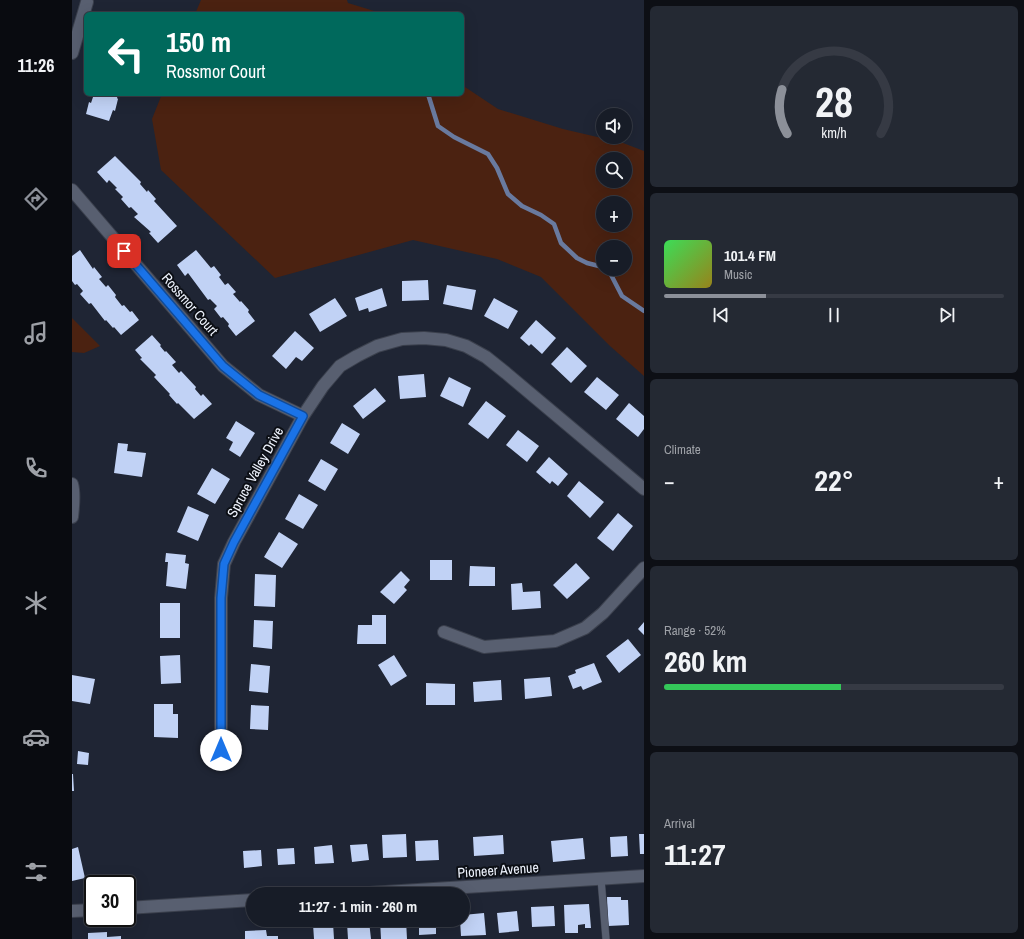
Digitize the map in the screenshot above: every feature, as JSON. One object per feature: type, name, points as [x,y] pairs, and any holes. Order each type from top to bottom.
[{"type":"street","points":[[84,12],[87,2]]},
{"type":"street","points":[[72,53],[84,12]]},
{"type":"street","name":"Rossmor Court","points":[[72,190],[223,366],[259,395],[303,416]]},
{"type":"street","name":"Spruce Valley Drive","points":[[221,750],[221,598],[224,564],[234,542],[303,416],[323,386],[340,366],[356,356],[377,346],[402,339],[424,338],[446,340],[466,346],[486,357],[506,373],[644,489]]},
{"type":"street","points":[[72,484],[74,490],[72,517]]},
{"type":"street","points":[[444,632],[484,647],[555,642],[585,628],[603,612],[644,568]]},
{"type":"street","name":"Pioneer Avenue","points":[[469,887],[644,876]]},
{"type":"street","points":[[136,907],[246,900]]},
{"type":"street","points":[[72,911],[84,910]]},
{"type":"lane","points":[[601,879],[606,939]]},
{"type":"shaded area","points":[[201,0],[347,0],[348,3],[377,12],[196,12]]},
{"type":"shaded area","points":[[464,86],[498,109],[563,129],[596,137],[596,144],[626,144],[644,151],[644,376],[610,346],[541,277],[497,259],[413,240],[275,278],[161,170],[152,119],[161,96],[464,96]]},
{"type":"shaded area","points":[[72,318],[100,346],[84,353],[72,352]]},
{"type":"building","points":[[93,96],[118,96],[115,111],[113,110],[109,121],[86,114],[89,102],[91,103]]},
{"type":"building","points":[[115,156],[141,182],[140,184],[156,199],[154,201],[177,226],[158,243],[149,233],[151,232],[134,217],[138,214],[131,207],[129,208],[121,199],[123,197],[115,189],[117,188],[109,180],[107,183],[97,172]]},
{"type":"building","points":[[80,250],[93,269],[94,267],[102,277],[99,279],[106,287],[108,285],[122,306],[124,305],[130,312],[132,311],[139,320],[121,335],[106,320],[105,321],[91,303],[89,304],[80,294],[83,291],[72,281],[72,256]]},
{"type":"building","points":[[196,250],[211,268],[214,266],[221,275],[219,277],[225,285],[228,283],[236,292],[233,294],[249,310],[248,312],[255,321],[236,336],[228,326],[229,324],[223,317],[221,318],[214,309],[217,306],[210,299],[208,300],[188,273],[185,276],[177,265]]},
{"type":"building","points":[[428,280],[429,300],[402,301],[402,281]]},
{"type":"building","points":[[447,285],[476,290],[472,310],[443,304]]},
{"type":"building","points":[[382,288],[387,306],[369,312],[368,308],[359,311],[355,298]]},
{"type":"building","points":[[335,298],[347,316],[320,332],[309,314]]},
{"type":"building","points":[[494,298],[518,311],[508,329],[484,316]]},
{"type":"building","points":[[536,320],[556,338],[542,354],[531,344],[529,346],[520,338]]},
{"type":"building","points":[[295,331],[314,348],[302,361],[296,357],[286,369],[272,356]]},
{"type":"building","points":[[152,335],[165,352],[166,351],[176,362],[172,365],[179,373],[181,371],[196,387],[195,389],[201,396],[203,394],[212,404],[194,419],[169,395],[170,394],[154,377],[156,375],[140,359],[142,358],[135,350]]},
{"type":"building","points":[[567,347],[587,366],[571,383],[551,364]]},
{"type":"building","points":[[424,374],[426,397],[400,399],[398,376]]},
{"type":"building","points":[[449,377],[471,388],[463,407],[440,396]]},
{"type":"building","points":[[597,377],[619,395],[606,410],[584,392]]},
{"type":"building","points":[[375,388],[386,401],[363,419],[353,406]]},
{"type":"building","points":[[486,401],[506,416],[488,439],[468,424]]},
{"type":"building","points":[[629,403],[644,416],[644,429],[638,437],[616,419]]},
{"type":"building","points":[[236,421],[255,433],[240,457],[229,450],[233,442],[226,438]]},
{"type":"building","points":[[342,423],[360,434],[348,454],[330,443]]},
{"type":"building","points":[[518,430],[539,446],[527,462],[506,445]]},
{"type":"building","points":[[118,443],[128,444],[127,451],[146,453],[142,477],[114,473]]},
{"type":"building","points":[[549,457],[568,474],[558,486],[552,481],[550,484],[536,472]]},
{"type":"building","points":[[321,459],[338,469],[325,491],[308,481]]},
{"type":"building","points":[[212,468],[230,479],[215,504],[197,494]]},
{"type":"building","points":[[579,481],[604,502],[590,518],[567,496]]},
{"type":"building","points":[[299,494],[318,505],[303,529],[285,519]]},
{"type":"building","points":[[188,506],[209,515],[198,541],[177,532]]},
{"type":"building","points":[[618,513],[633,526],[613,551],[597,538]]},
{"type":"building","points":[[279,532],[298,544],[282,568],[264,557]]},
{"type":"building","points":[[166,553],[186,555],[185,563],[189,564],[186,589],[166,586],[168,562],[165,562]]},
{"type":"building","points":[[430,560],[452,560],[452,580],[430,580]]},
{"type":"building","points":[[576,563],[590,578],[567,599],[553,585]]},
{"type":"building","points":[[470,566],[495,567],[495,586],[469,586]]},
{"type":"building","points":[[401,571],[410,580],[404,587],[407,590],[394,604],[380,592]]},
{"type":"building","points":[[255,574],[276,575],[275,607],[254,606]]},
{"type":"building","points":[[522,583],[523,592],[540,591],[541,608],[512,610],[511,584]]},
{"type":"building","points":[[160,603],[180,603],[180,638],[160,638]]},
{"type":"building","points":[[372,615],[386,615],[386,644],[357,644],[358,625],[372,625]]},
{"type":"building","points":[[254,620],[273,621],[272,649],[253,647]]},
{"type":"building","points":[[644,622],[644,635],[638,629]]},
{"type":"building","points":[[628,639],[641,655],[619,673],[606,656]]},
{"type":"building","points":[[180,655],[181,683],[161,684],[160,656]]},
{"type":"building","points":[[394,655],[407,676],[391,686],[378,665]]},
{"type":"building","points":[[594,663],[602,682],[583,690],[581,686],[573,689],[568,676],[576,673],[575,670]]},
{"type":"building","points":[[251,664],[270,666],[268,693],[249,691]]},
{"type":"building","points":[[72,675],[95,679],[90,704],[72,701]]},
{"type":"building","points":[[550,677],[552,696],[525,699],[524,679]]},
{"type":"building","points":[[501,680],[502,700],[474,702],[473,682]]},
{"type":"building","points":[[426,683],[455,684],[455,705],[426,705]]},
{"type":"building","points":[[154,704],[173,704],[173,714],[178,714],[178,738],[154,737]]},
{"type":"building","points":[[251,705],[269,706],[268,730],[250,729]]},
{"type":"building","points":[[78,751],[89,753],[88,765],[77,764]]},
{"type":"building","points":[[73,774],[74,791],[72,791]]},
{"type":"building","points":[[406,834],[407,857],[383,858],[382,835]]},
{"type":"building","points":[[639,834],[644,834],[644,854],[640,854]]},
{"type":"building","points":[[503,835],[504,854],[474,856],[473,837]]},
{"type":"building","points":[[627,836],[628,856],[611,857],[610,837]]},
{"type":"building","points":[[583,838],[585,859],[553,862],[551,841]]},
{"type":"building","points":[[438,840],[439,860],[416,861],[415,841]]},
{"type":"building","points":[[367,844],[369,860],[352,862],[350,845]]},
{"type":"building","points":[[332,845],[334,863],[315,864],[314,847]]},
{"type":"building","points":[[78,847],[84,875],[84,878],[72,881],[72,849]]},
{"type":"building","points":[[294,848],[295,864],[278,865],[277,849]]},
{"type":"building","points":[[261,850],[262,866],[244,868],[243,851]]},
{"type":"building","points":[[607,897],[621,897],[621,900],[628,900],[629,925],[608,926]]},
{"type":"building","points":[[589,904],[591,928],[585,928],[585,924],[578,925],[578,933],[565,933],[564,905]]},
{"type":"building","points":[[554,906],[555,926],[532,927],[531,907]]},
{"type":"building","points":[[517,911],[519,931],[499,933],[497,913]]},
{"type":"building","points":[[484,913],[486,935],[461,936],[460,927],[470,927],[470,914]]},
{"type":"building","points":[[313,927],[333,927],[334,939],[314,939]]},
{"type":"building","points":[[347,927],[370,927],[371,939],[348,939]]},
{"type":"building","points":[[380,927],[406,927],[407,939],[381,939]]},
{"type":"building","points":[[419,927],[436,927],[436,934],[419,935]]},
{"type":"building","points":[[266,930],[267,936],[278,936],[278,939],[245,939],[245,931]]},
{"type":"building","points":[[107,932],[107,937],[121,936],[121,939],[88,939],[88,933]]},
{"type":"waterway","points":[[429,96],[438,126],[454,137],[488,154],[497,168],[508,194],[522,206],[541,215],[554,224],[561,243],[577,258],[596,265]]},
{"type":"waterway","points":[[612,276],[622,296],[644,311]]},
{"type":"route","points":[[124,251],[223,366],[259,395],[303,416],[234,542],[224,564],[221,598],[221,750]]}]
